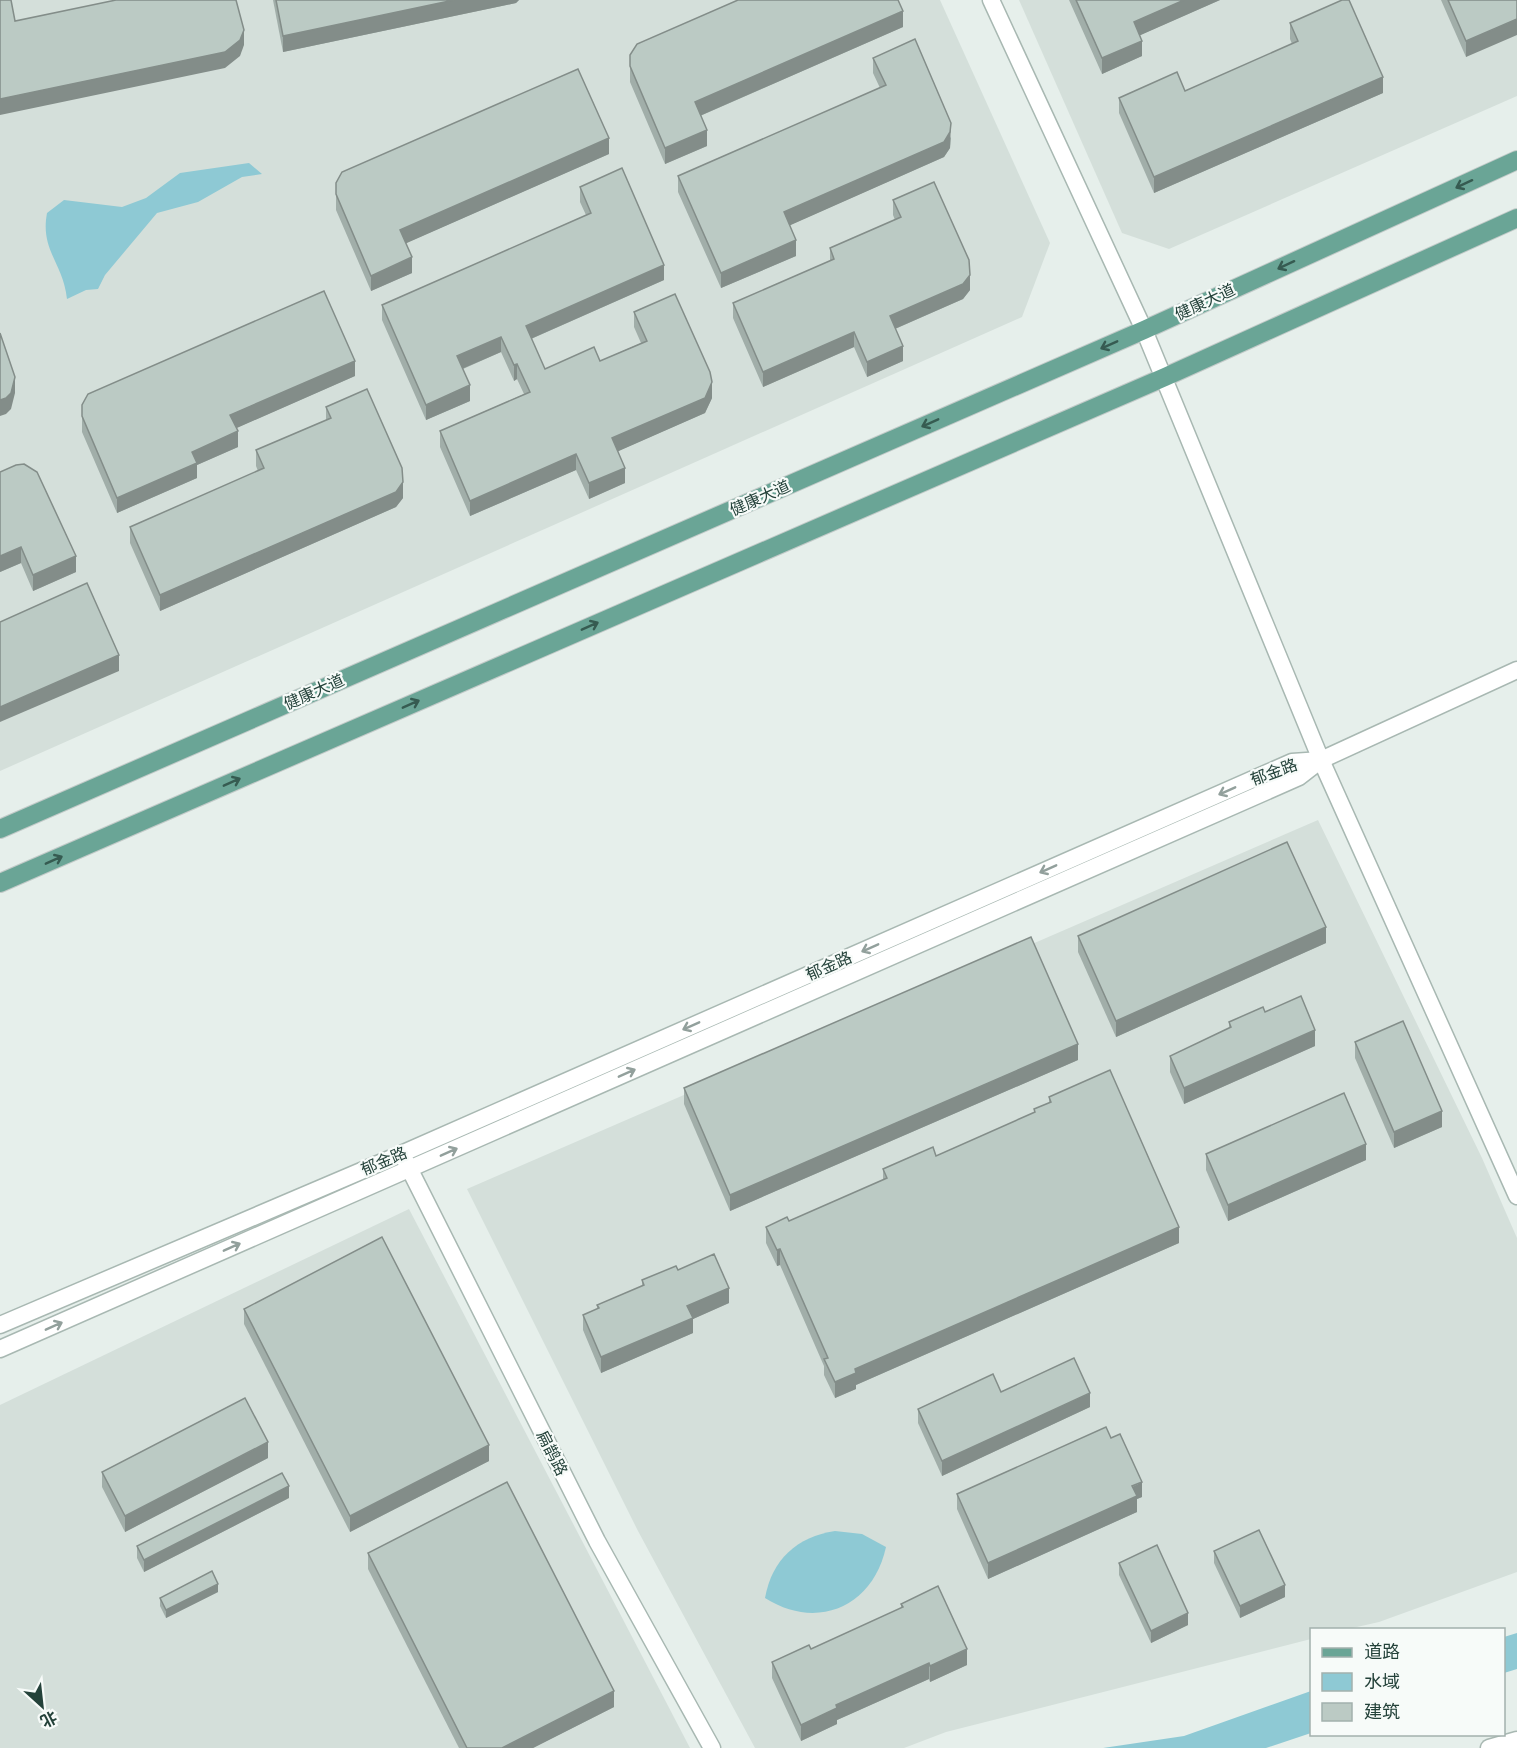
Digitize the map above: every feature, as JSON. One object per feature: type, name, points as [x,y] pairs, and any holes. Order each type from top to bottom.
[{"type":"main road","name":"健康大道","points":[[0,829],[1144,330],[1517,160]]},
{"type":"main road","points":[[0,883],[1165,377],[1517,218]]},
{"type":"street","points":[[991,0],[1165,377],[1321,760],[1517,1196]]},
{"type":"street","points":[[1321,760],[1517,670]]},
{"type":"street","name":"郁金路","points":[[0,1325],[401,1154],[1292,762],[1321,760]]},
{"type":"street","name":"郁金路","points":[[0,1349],[1299,777],[1321,760]]},
{"type":"street","name":"扁鹊路","points":[[401,1154],[597,1541],[712,1748]]},
{"type":"street","points":[[1489,1748],[1517,1740]]},
{"type":"shaded area","points":[[0,0],[940,0],[1050,243],[1022,317],[0,771]]},
{"type":"shaded area","points":[[1019,0],[1517,0],[1517,96],[1169,249],[1122,233]]},
{"type":"shaded area","points":[[1318,820],[1482,1158],[1517,1238],[1517,1572],[1379,1622],[1352,1628],[1310,1628],[1310,1639],[946,1732],[904,1748],[755,1748],[638,1531],[467,1189]]},
{"type":"shaded area","points":[[409,1209],[690,1748],[0,1748],[0,1405]]},
{"type":"water","points":[[249,163],[262,174],[242,177],[198,202],[157,213],[105,275],[98,289],[86,290],[67,299],[65,286],[49,247],[46,226],[47,213],[64,200],[122,207],[146,198],[180,173]]},
{"type":"water","points":[[835,1531],[862,1534],[886,1547],[879,1568],[869,1585],[856,1598],[840,1607],[823,1612],[804,1612],[785,1608],[765,1598],[774,1572],[788,1552],[809,1539]]},
{"type":"water","points":[[1517,1633],[1517,1669],[1505,1673],[1505,1637]]},
{"type":"water","points":[[1310,1691],[1310,1733],[1266,1748],[1103,1748],[1184,1736]]},
{"type":"building","points":[[0,0],[11,0],[15,21],[116,0],[236,0],[244,30],[240,40],[225,52],[0,99]]},
{"type":"building","points":[[276,0],[454,0],[283,36]]},
{"type":"building","points":[[738,0],[898,0],[903,11],[695,102],[707,130],[665,148],[630,66],[630,55],[637,44]]},
{"type":"building","points":[[1076,0],[1184,0],[1134,22],[1142,41],[1102,58]]},
{"type":"building","points":[[1342,0],[1349,0],[1383,77],[1154,177],[1119,98],[1177,72],[1185,91],[1298,41],[1290,23]]},
{"type":"building","points":[[1448,0],[1517,0],[1517,19],[1466,41]]},
{"type":"building","points":[[915,39],[951,123],[950,132],[944,142],[784,212],[796,240],[721,273],[678,176],[886,85],[873,58]]},
{"type":"building","points":[[578,69],[609,138],[400,230],[412,257],[371,276],[336,194],[336,183],[342,172]]},
{"type":"building","points":[[622,168],[664,265],[526,326],[545,369],[594,347],[600,361],[647,341],[634,312],[675,294],[710,372],[712,382],[705,398],[612,438],[625,468],[589,483],[576,454],[470,501],[440,431],[530,392],[501,337],[457,356],[470,385],[426,405],[382,305],[591,213],[580,187]]},
{"type":"building","points":[[934,182],[969,260],[970,275],[963,284],[890,316],[903,346],[867,362],[854,332],[763,372],[733,303],[834,259],[830,248],[901,217],[893,200]]},
{"type":"building","points":[[324,291],[355,361],[230,415],[238,431],[192,452],[197,463],[117,498],[82,416],[82,405],[88,394]]},
{"type":"building","points":[[0,333],[15,377],[11,393],[0,400]]},
{"type":"building","points":[[367,389],[402,468],[403,482],[396,492],[160,595],[130,527],[264,468],[256,450],[331,418],[326,407]]},
{"type":"building","points":[[24,464],[37,472],[76,556],[33,575],[21,547],[0,556],[0,472]]},
{"type":"building","points":[[87,583],[119,655],[0,707],[0,622]]},
{"type":"building","points":[[1287,842],[1326,927],[1116,1021],[1078,936]]},
{"type":"building","points":[[1031,937],[1078,1044],[730,1195],[684,1088]]},
{"type":"building","points":[[1301,996],[1315,1030],[1184,1088],[1170,1056],[1231,1027],[1229,1022],[1263,1007],[1265,1012]]},
{"type":"building","points":[[1403,1021],[1442,1111],[1394,1132],[1355,1042]]},
{"type":"building","points":[[1110,1070],[1179,1227],[855,1369],[856,1373],[835,1382],[824,1359],[828,1358],[780,1249],[777,1250],[766,1227],[787,1217],[789,1221],[887,1178],[883,1169],[933,1147],[936,1156],[1035,1112],[1034,1109],[1051,1102],[1049,1097]]},
{"type":"building","points":[[1344,1093],[1366,1144],[1228,1205],[1206,1154]]},
{"type":"building","points":[[382,1237],[489,1445],[350,1516],[244,1309]]},
{"type":"building","points":[[714,1254],[729,1288],[687,1306],[693,1318],[601,1357],[583,1315],[599,1308],[597,1305],[644,1285],[642,1280],[676,1266],[678,1270]]},
{"type":"building","points":[[1074,1358],[1090,1393],[942,1461],[918,1409],[993,1374],[1001,1392]]},
{"type":"building","points":[[245,1398],[268,1442],[125,1516],[102,1472]]},
{"type":"building","points":[[1106,1427],[1111,1438],[1120,1434],[1142,1482],[1132,1486],[1137,1496],[988,1563],[957,1494]]},
{"type":"building","points":[[282,1473],[289,1486],[144,1560],[137,1546]]},
{"type":"building","points":[[507,1482],[614,1691],[502,1748],[467,1748],[368,1553]]},
{"type":"building","points":[[1259,1530],[1285,1585],[1240,1606],[1214,1551]]},
{"type":"building","points":[[1157,1545],[1188,1613],[1151,1631],[1119,1563]]},
{"type":"building","points":[[212,1571],[218,1584],[166,1610],[160,1598]]},
{"type":"building","points":[[938,1586],[967,1649],[930,1666],[929,1663],[836,1705],[837,1708],[801,1725],[772,1662],[809,1645],[811,1649],[903,1607],[901,1604]]}]
